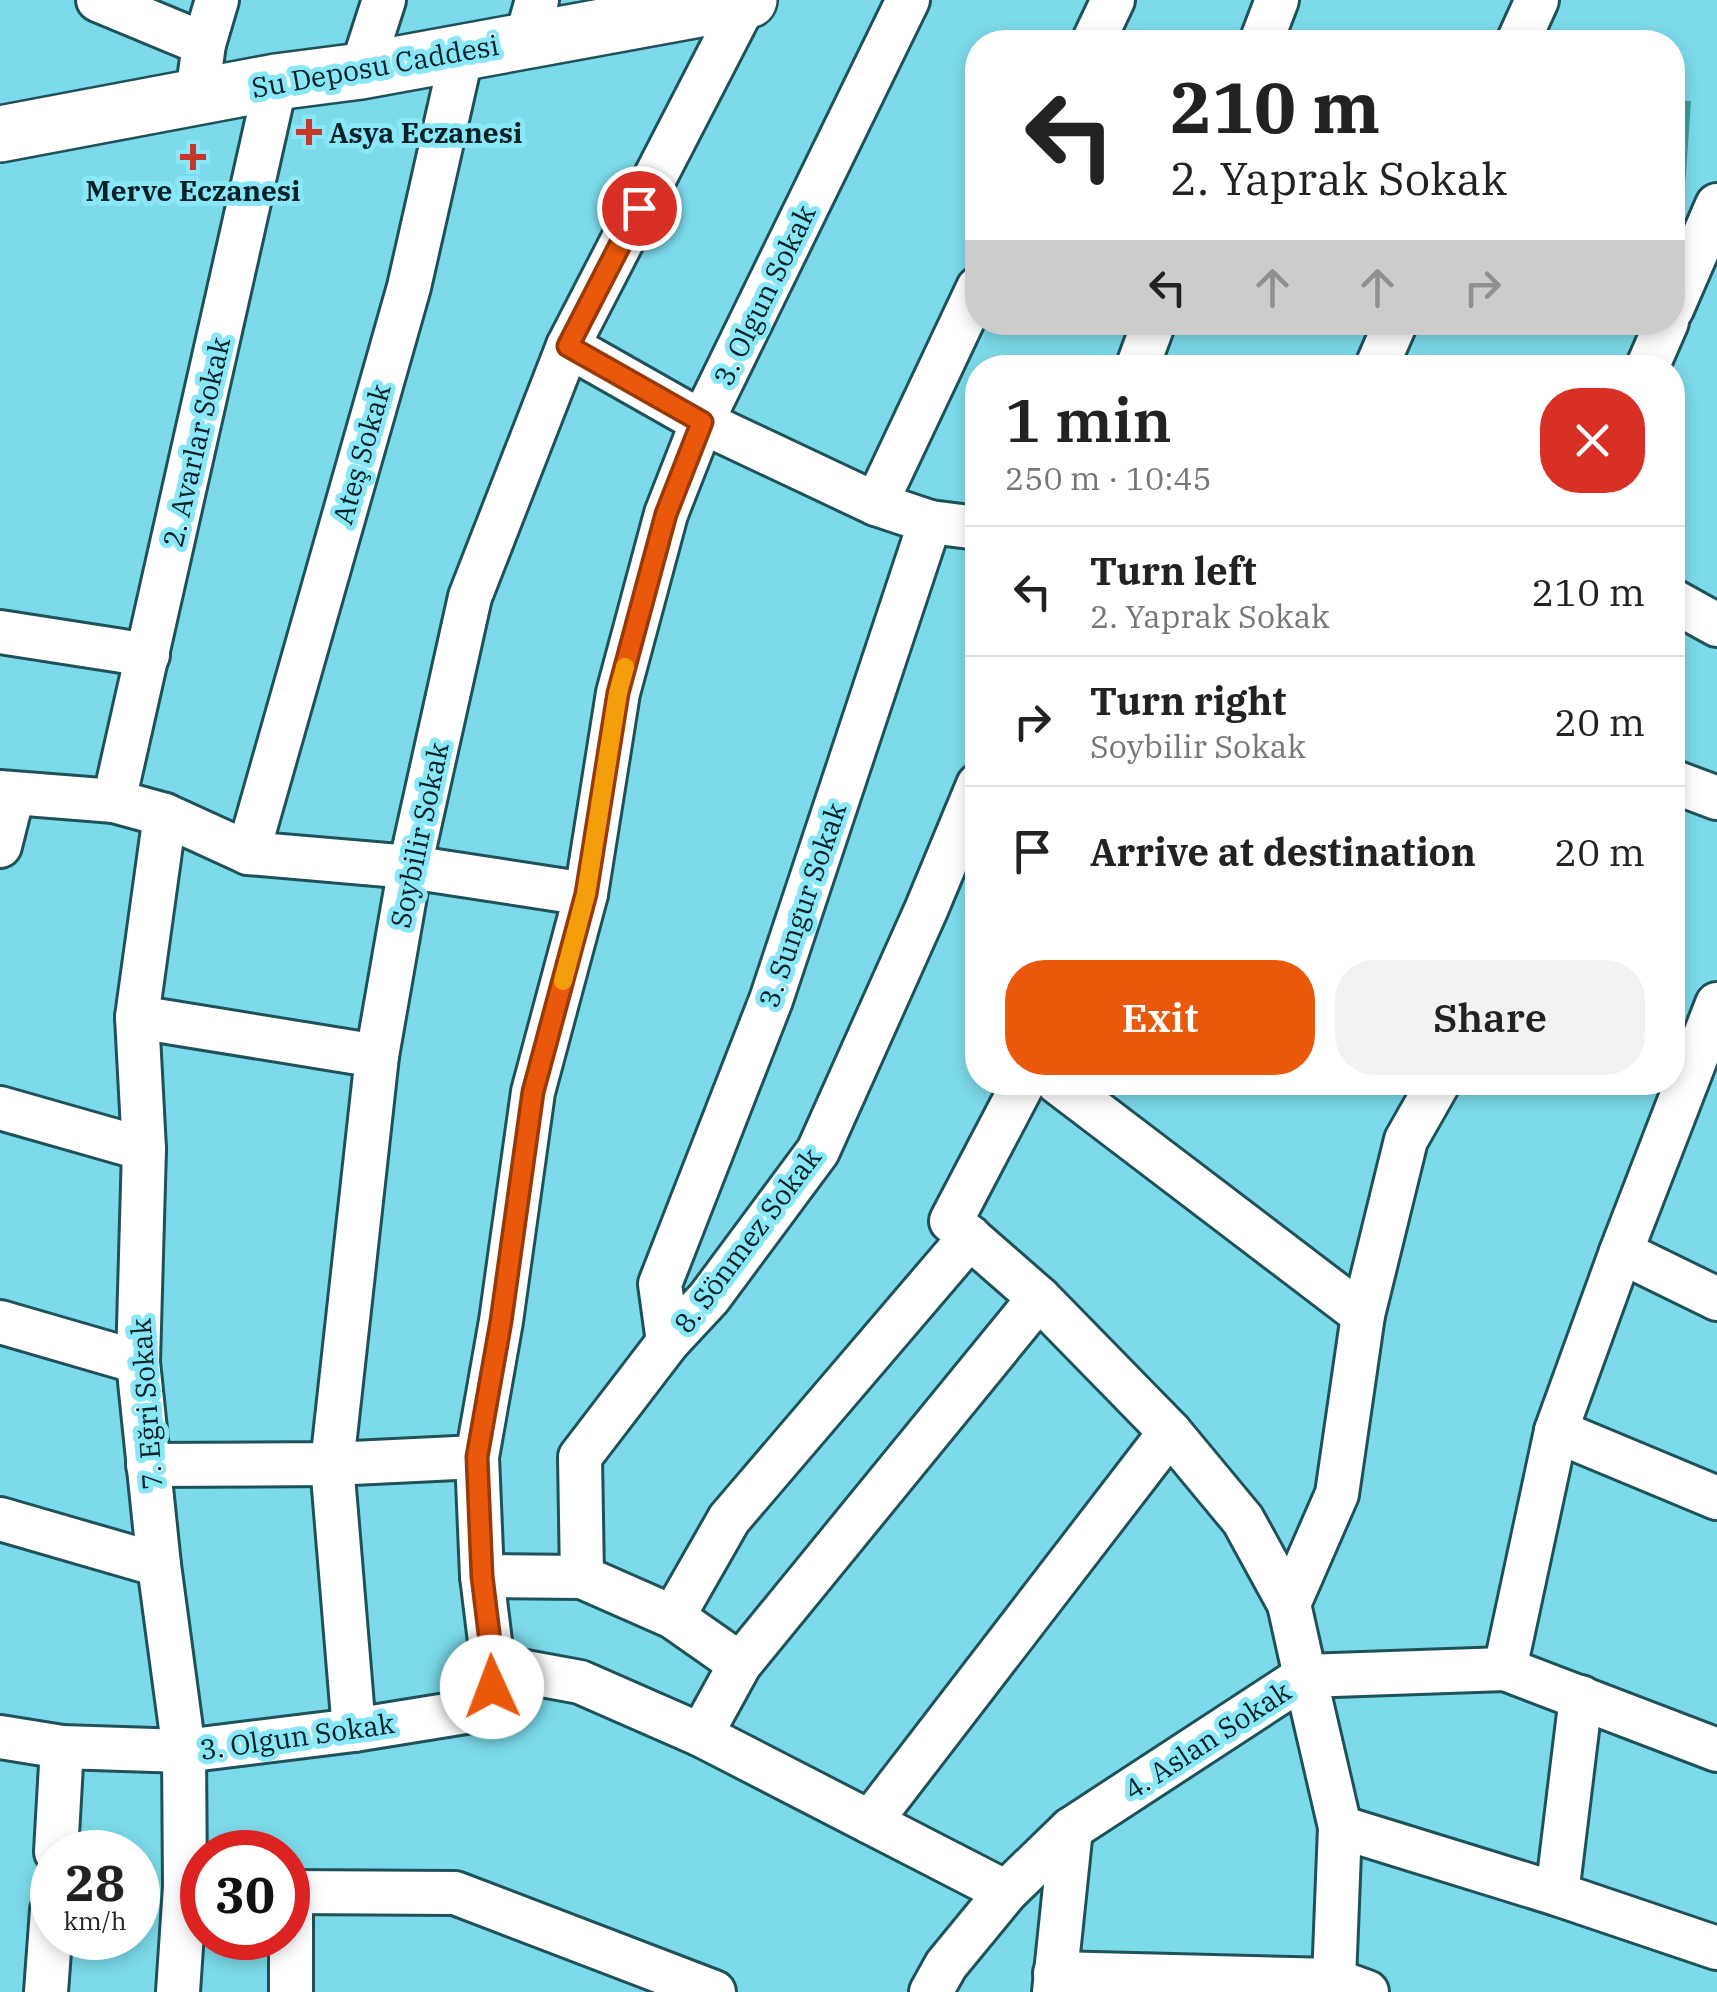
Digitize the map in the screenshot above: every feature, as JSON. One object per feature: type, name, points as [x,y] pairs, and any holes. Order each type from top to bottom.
[{"type":"main road","name":"Su Deposu Caddesi","points":[[0,134],[276,82],[462,53],[532,20],[748,0]]},
{"type":"street","points":[[98,0],[204,44]]},
{"type":"street","points":[[196,98],[204,44],[218,0]]},
{"type":"street","points":[[362,70],[384,0]]},
{"type":"street","name":"Soybilir Sokak","points":[[354,1730],[332,1464],[377,1056],[410,867],[470,597],[568,346],[748,0]]},
{"type":"street","name":"3. Olgun Sokak","points":[[0,1737],[62,1747],[184,1751],[490,1708],[493,1666],[482,1576],[477,1457],[501,1321],[533,1092],[586,894],[618,693],[666,514],[702,422],[908,0]]},
{"type":"street","points":[[1099,30],[1113,0]]},
{"type":"street","points":[[1265,30],[1277,0]]},
{"type":"street","points":[[1523,30],[1537,0]]},
{"type":"street","name":"Ateş Sokak","points":[[248,853],[409,287],[462,53]]},
{"type":"street","name":"2. Avarlar Sokak","points":[[114,802],[276,82]]},
{"type":"street","points":[[1685,279],[1717,205]]},
{"type":"street","points":[[876,504],[965,316]]},
{"type":"street","points":[[568,346],[702,422],[876,504],[930,522],[965,526]]},
{"type":"street","name":"3. Sungur Sokak","points":[[668,1342],[660,1284],[771,1000],[930,522]]},
{"type":"street","points":[[1685,607],[1717,625]]},
{"type":"street","points":[[0,632],[148,655]]},
{"type":"street","points":[[1685,786],[1717,798]]},
{"type":"street","points":[[0,846],[7,793],[114,802],[165,815],[248,853],[410,867],[586,894]]},
{"type":"street","name":"7. Eğri Sokak","points":[[165,815],[137,1017],[144,1149],[138,1362],[190,1830]]},
{"type":"street","name":"8. Sönmez Sokak","points":[[582,1577],[580,1457],[668,1342],[708,1298],[818,1151],[965,816]]},
{"type":"street","points":[[1506,1670],[1556,1432],[1621,1252],[1703,1079],[1717,1004]]},
{"type":"street","points":[[137,1017],[377,1056]]},
{"type":"street","points":[[673,1617],[729,1519],[960,1229],[1018,1095]]},
{"type":"street","points":[[1074,1095],[1363,1315]]},
{"type":"street","points":[[1290,1604],[1336,1494],[1363,1315],[1406,1140],[1432,1095]]},
{"type":"street","points":[[0,1108],[144,1149]]},
{"type":"street","name":"4. Aslan Sokak","points":[[931,1992],[946,1966],[1006,1892],[1071,1829],[1305,1676],[1290,1604],[1243,1520],[1170,1432],[1040,1298],[960,1229]]},
{"type":"street","points":[[1621,1252],[1717,1300]]},
{"type":"street","points":[[701,1735],[740,1664],[1040,1298]]},
{"type":"street","points":[[0,1322],[138,1362]]},
{"type":"street","points":[[870,1822],[1170,1432]]},
{"type":"street","points":[[1556,1432],[1717,1498]]},
{"type":"street","points":[[148,1464],[332,1464],[477,1457]]},
{"type":"street","points":[[0,1519],[159,1566]]},
{"type":"street","points":[[482,1576],[582,1577],[673,1617],[740,1664]]},
{"type":"street","points":[[493,1666],[580,1682],[701,1735],[1006,1892]]},
{"type":"street","points":[[1071,1829],[1055,1983],[1344,1988],[1340,1827],[1305,1676],[1506,1670],[1717,1750]]},
{"type":"street","points":[[1557,1894],[1580,1697]]},
{"type":"street","points":[[57,1830],[62,1747]]},
{"type":"street","points":[[1340,1827],[1717,1948]]},
{"type":"street","points":[[310,1892],[454,1893],[714,1992]]},
{"type":"street","points":[[46,1992],[48,1960]]},
{"type":"street","name":"7. Eğri Sokak","points":[[178,1992],[183,1960]]},
{"type":"street","points":[[290,1960],[291,1992]]},
{"type":"building","points":[[1685,101],[1691,101],[1685,188]]},
{"type":"slow traffic","points":[[563,981],[586,894],[625,667]]},
{"type":"place","name":"Asya Eczanesi","points":[[309,132]]},
{"type":"place","name":"Merve Eczanesi","points":[[193,157]]},
{"type":"route","points":[[492,1687],[477,1457],[501,1321],[533,1092],[586,894],[618,693],[666,514],[702,422],[568,346],[639,208]]}]
